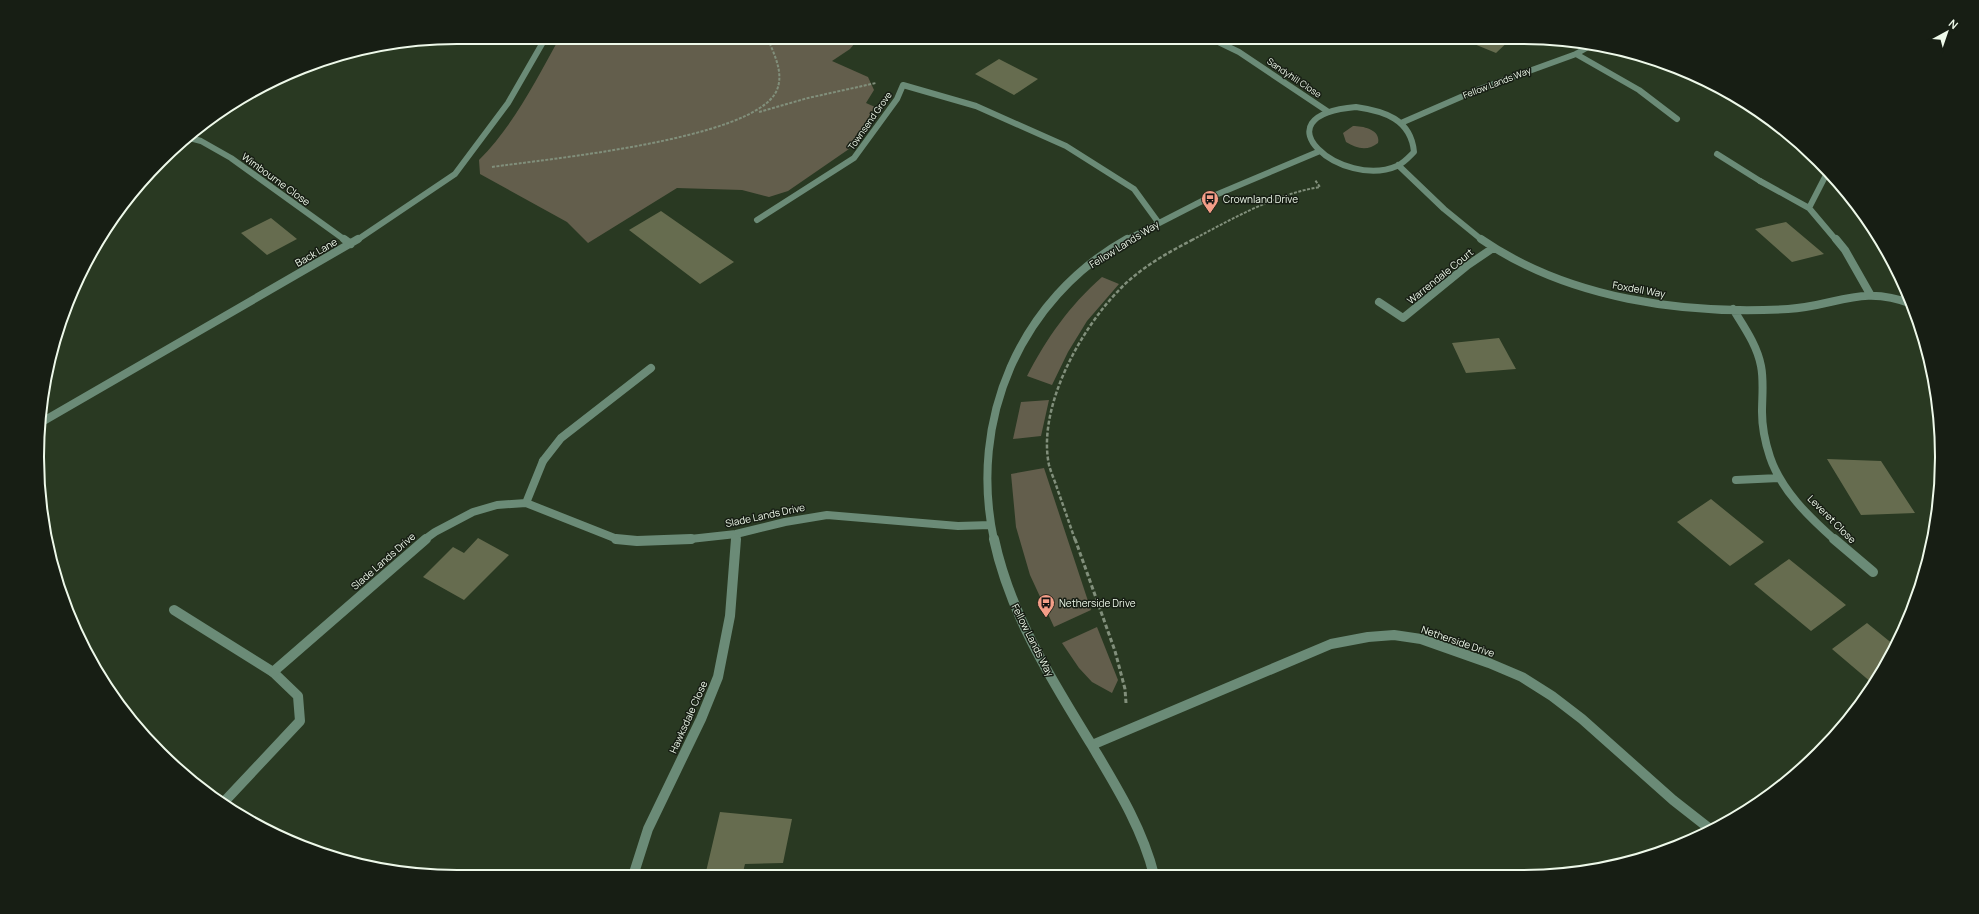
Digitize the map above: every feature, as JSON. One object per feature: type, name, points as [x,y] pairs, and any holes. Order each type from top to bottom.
[{"type":"street","name":"Back Lane","points":[[46,419],[351,244],[455,174],[508,104],[542,44]]},
{"type":"street","name":"Sandyhill Close","points":[[1222,44],[1239,52],[1327,111]]},
{"type":"street","name":"Fellow Lands Way","points":[[1401,124],[1477,90],[1576,54],[1584,49]]},
{"type":"street","points":[[1576,54],[1639,90],[1677,119]]},
{"type":"street","name":"Townsend Grove","points":[[757,220],[854,158],[897,99],[903,85],[976,106],[1066,146],[1134,189],[1158,222]]},
{"type":"street","points":[[1346,108],[1366,108],[1392,117],[1409,131],[1414,145],[1414,152],[1398,165],[1374,170],[1358,169],[1330,158],[1320,151],[1312,142],[1308,134],[1314,121],[1327,111],[1346,108]]},
{"type":"street","name":"Wimbourne Close","points":[[194,139],[201,141],[231,158],[351,244]]},
{"type":"street","name":"Fellow Lands Way","points":[[1153,870],[1144,840],[1123,796],[1092,745],[1018,614],[1001,571],[991,525],[986,476],[989,435],[996,399],[1015,354],[1031,326],[1047,306],[1083,270],[1117,246],[1158,222],[1320,151]]},
{"type":"street","points":[[1717,154],[1760,181],[1809,208],[1845,250],[1870,294]]},
{"type":"street","name":"Foxdell Way","points":[[1398,165],[1456,219],[1493,248],[1547,274],[1609,294],[1670,305],[1734,309],[1799,308],[1870,294],[1888,296],[1905,302]]},
{"type":"street","points":[[1809,208],[1825,177]]},
{"type":"street","name":"Warrendale Court","points":[[1379,302],[1403,318],[1468,265],[1493,248]]},
{"type":"street","name":"Leveret Close","points":[[1734,309],[1754,346],[1761,366],[1764,430],[1770,456],[1779,478],[1787,490],[1816,521],[1873,572]]},
{"type":"street","points":[[526,503],[543,460],[561,438],[651,368]]},
{"type":"street","points":[[1736,480],[1779,478]]},
{"type":"street","name":"Slade Lands Drive","points":[[273,672],[417,545],[435,532],[473,512],[497,505],[526,503],[617,539],[637,541],[736,534],[770,525],[827,515],[958,526],[991,525]]},
{"type":"street","name":"Hawksdale Close","points":[[634,870],[638,852],[648,825],[695,732],[714,688],[727,633],[733,583],[736,534]]},
{"type":"street","points":[[174,610],[273,672],[298,696],[300,721],[226,799]]},
{"type":"street","name":"Netherside Drive","points":[[1092,745],[1331,644],[1368,637],[1394,635],[1421,639],[1489,662],[1522,677],[1552,696],[1582,719],[1673,800],[1706,826]]},
{"type":"path","points":[[756,113],[770,102],[779,83],[779,70],[770,44]]},
{"type":"path","points":[[455,174],[514,163],[681,137],[731,123],[780,105],[876,83],[903,85]]},
{"type":"path","points":[[1128,730],[1125,689],[1115,651],[1050,465],[1047,436],[1050,414],[1059,386],[1079,342],[1096,316],[1118,290],[1139,272],[1177,247],[1244,214],[1305,189],[1320,187],[1299,160]]},
{"type":"shaded area","points":[[556,44],[854,44],[850,49],[832,61],[868,77],[874,90],[866,103],[875,107],[849,149],[788,191],[769,197],[742,190],[677,188],[588,243],[567,222],[480,174],[479,160],[492,146],[514,117]]},
{"type":"shaded area","points":[[1353,126],[1367,128],[1374,132],[1377,135],[1378,143],[1374,146],[1366,148],[1358,148],[1346,142],[1343,133]]},
{"type":"shaded area","points":[[1102,277],[1119,284],[1087,321],[1068,352],[1052,385],[1027,376],[1051,336],[1069,311]]},
{"type":"shaded area","points":[[1049,400],[1041,436],[1013,439],[1021,402]]},
{"type":"shaded area","points":[[1044,468],[1091,610],[1054,627],[1030,575],[1016,527],[1011,474]]},
{"type":"shaded area","points":[[1097,627],[1118,680],[1112,693],[1092,682],[1079,668],[1062,643]]},
{"type":"building","points":[[1474,44],[1506,44],[1496,53]]},
{"type":"building","points":[[999,59],[1038,79],[1014,95],[975,74]]},
{"type":"building","points":[[661,211],[734,262],[700,284],[629,230]]},
{"type":"building","points":[[271,218],[297,239],[267,255],[241,233]]},
{"type":"building","points":[[1786,222],[1824,254],[1792,262],[1755,229]]},
{"type":"building","points":[[1499,338],[1516,369],[1466,373],[1452,343]]},
{"type":"building","points":[[1827,459],[1881,461],[1915,513],[1861,515]]},
{"type":"building","points":[[1711,499],[1764,542],[1730,566],[1677,522]]},
{"type":"building","points":[[478,538],[509,555],[464,600],[423,577],[453,547],[464,553]]},
{"type":"building","points":[[1789,559],[1846,605],[1811,631],[1754,584]]},
{"type":"building","points":[[1867,623],[1891,642],[1880,664],[1869,680],[1832,649]]},
{"type":"building","points":[[720,812],[792,819],[783,863],[745,864],[744,870],[706,870]]},
{"type":"place","name":"Crownland Drive","points":[[1210,214]]},
{"type":"place","name":"Netherside Drive","points":[[1046,618]]}]
